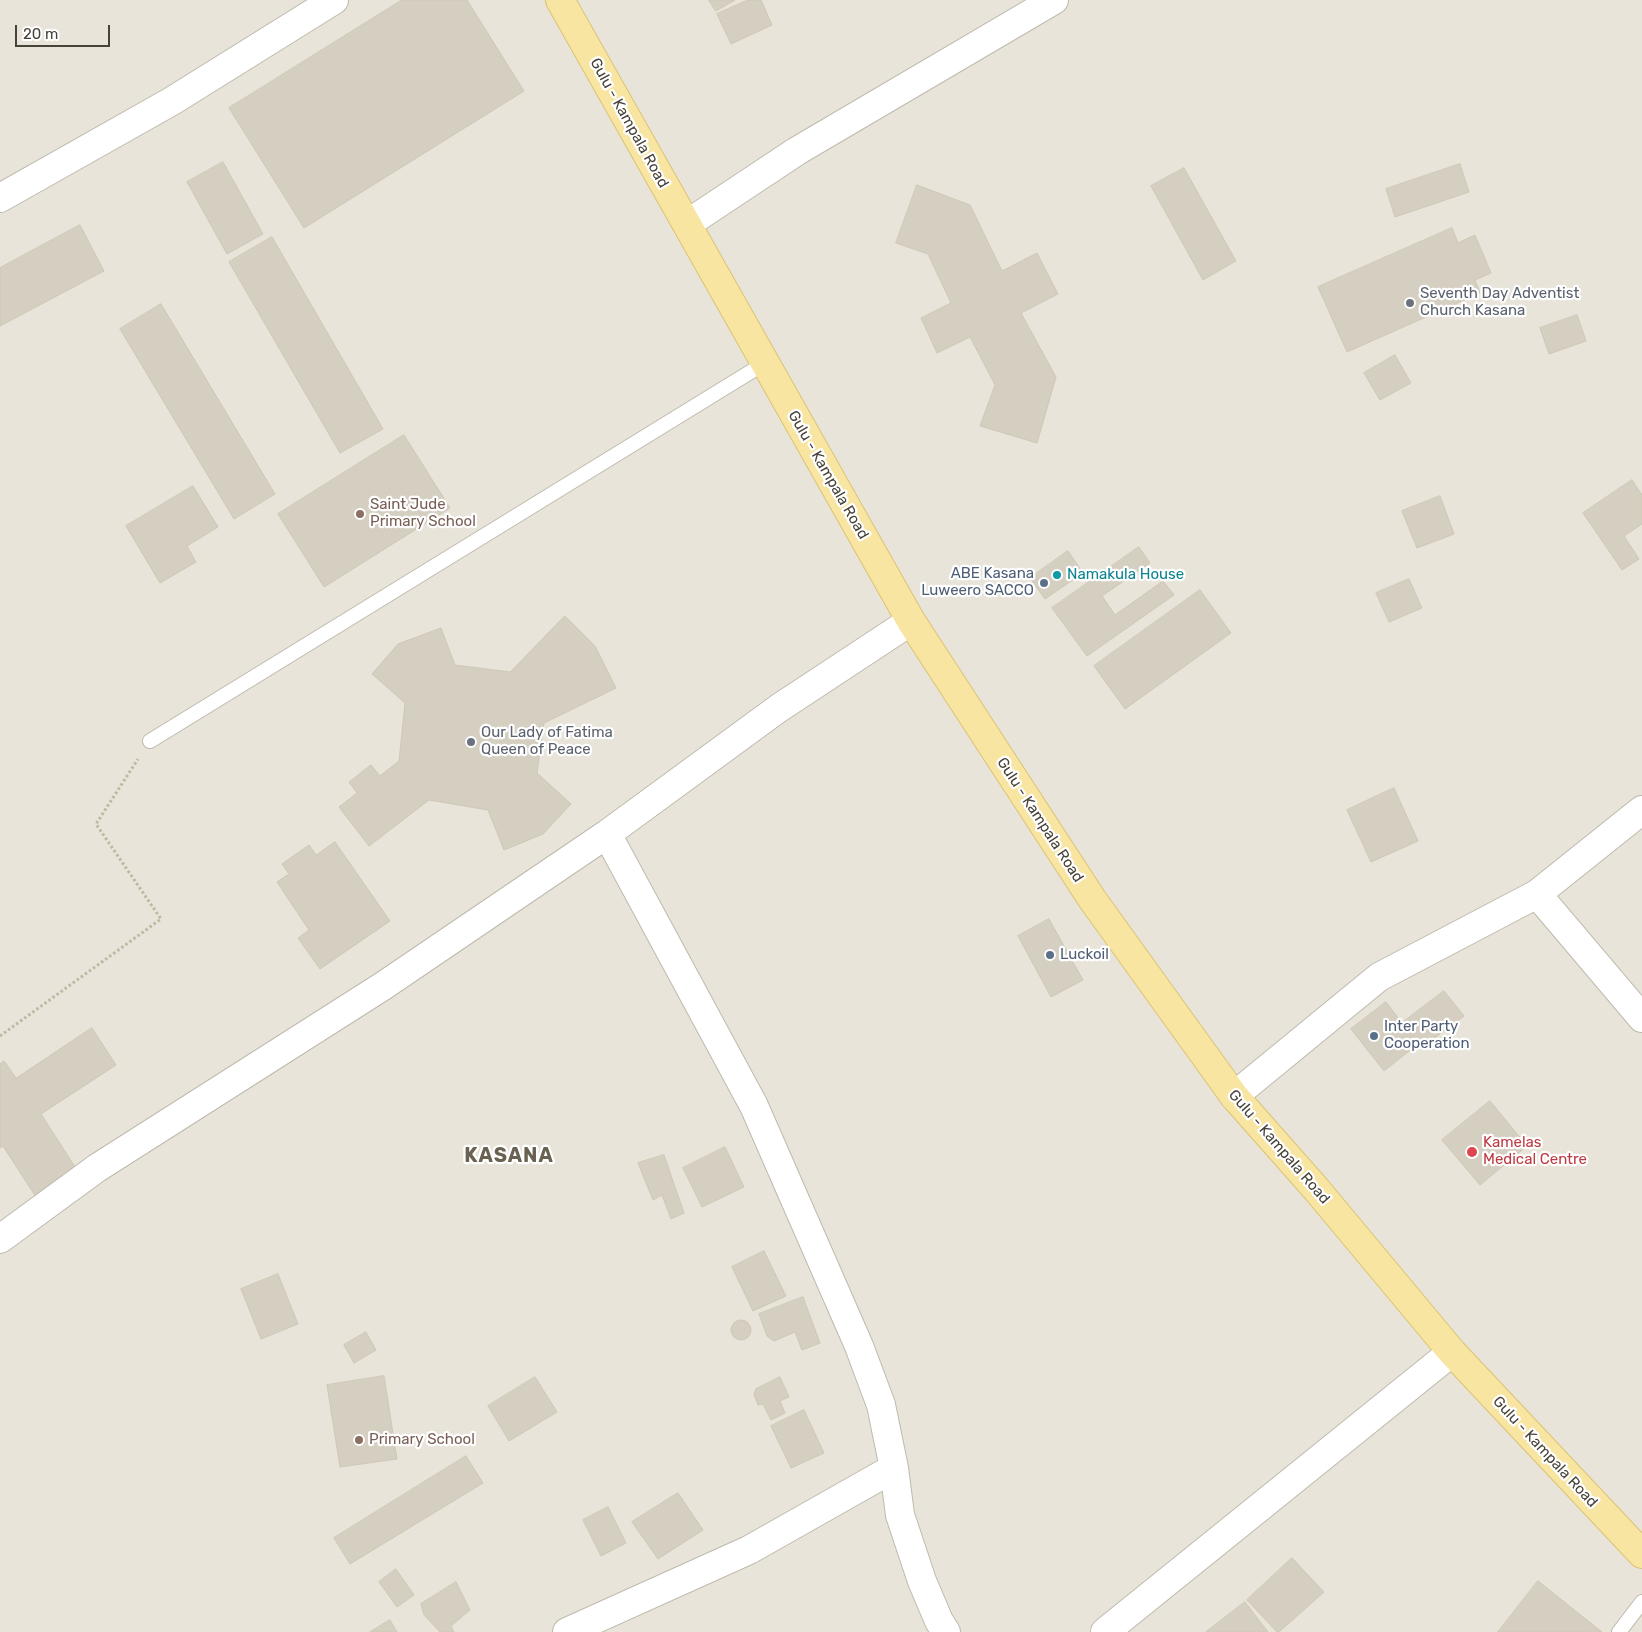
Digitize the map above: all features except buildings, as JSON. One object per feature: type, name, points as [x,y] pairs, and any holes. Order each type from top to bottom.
[{"type":"main road","name":"Gulu - Kampala Road","points":[[560,0],[911,621],[1092,900],[1234,1096],[1317,1190],[1452,1352],[1642,1553]]},
{"type":"street","points":[[0,198],[172,101],[334,0]]},
{"type":"street","points":[[686,224],[797,151],[1054,0]]},
{"type":"street","points":[[0,1240],[97,1168],[383,986],[607,834],[779,708],[911,621]]},
{"type":"street","points":[[1234,1096],[1380,977],[1537,894],[1642,810]]},
{"type":"street","points":[[607,834],[754,1106],[858,1346],[881,1405],[894,1468],[900,1515],[922,1581],[939,1621],[946,1632]]},
{"type":"street","points":[[1537,894],[1642,1018]]},
{"type":"street","points":[[1105,1632],[1452,1352]]},
{"type":"street","points":[[567,1632],[749,1550],[894,1468]]},
{"type":"lane","points":[[150,741],[765,363]]},
{"type":"lane","points":[[1619,1632],[1642,1602]]},
{"type":"path","points":[[0,1036],[162,919],[96,824],[150,741]]},
{"type":"shaded area","points":[[0,0],[1642,0],[1642,1632],[0,1632]]},
{"type":"place","name":"Seventh Day Adventist Church Kasana","points":[[1410,303]]},
{"type":"place","name":"Saint Jude Primary School","points":[[360,514]]},
{"type":"place","name":"Namakula House","points":[[1057,575]]},
{"type":"place","name":"ABE Kasana Luweero SACCO","points":[[1044,583]]},
{"type":"place","name":"Our Lady of Fatima Queen of Peace","points":[[471,742]]},
{"type":"place","name":"Luckoil","points":[[1050,955]]},
{"type":"place","name":"Inter Party Cooperation","points":[[1374,1036]]},
{"type":"place","name":"Kamelas Medical Centre","points":[[1472,1152]]},
{"type":"place","name":"Primary School","points":[[359,1440]]},
{"type":"district","name":"KASANA","points":[[509,1156]]}]
